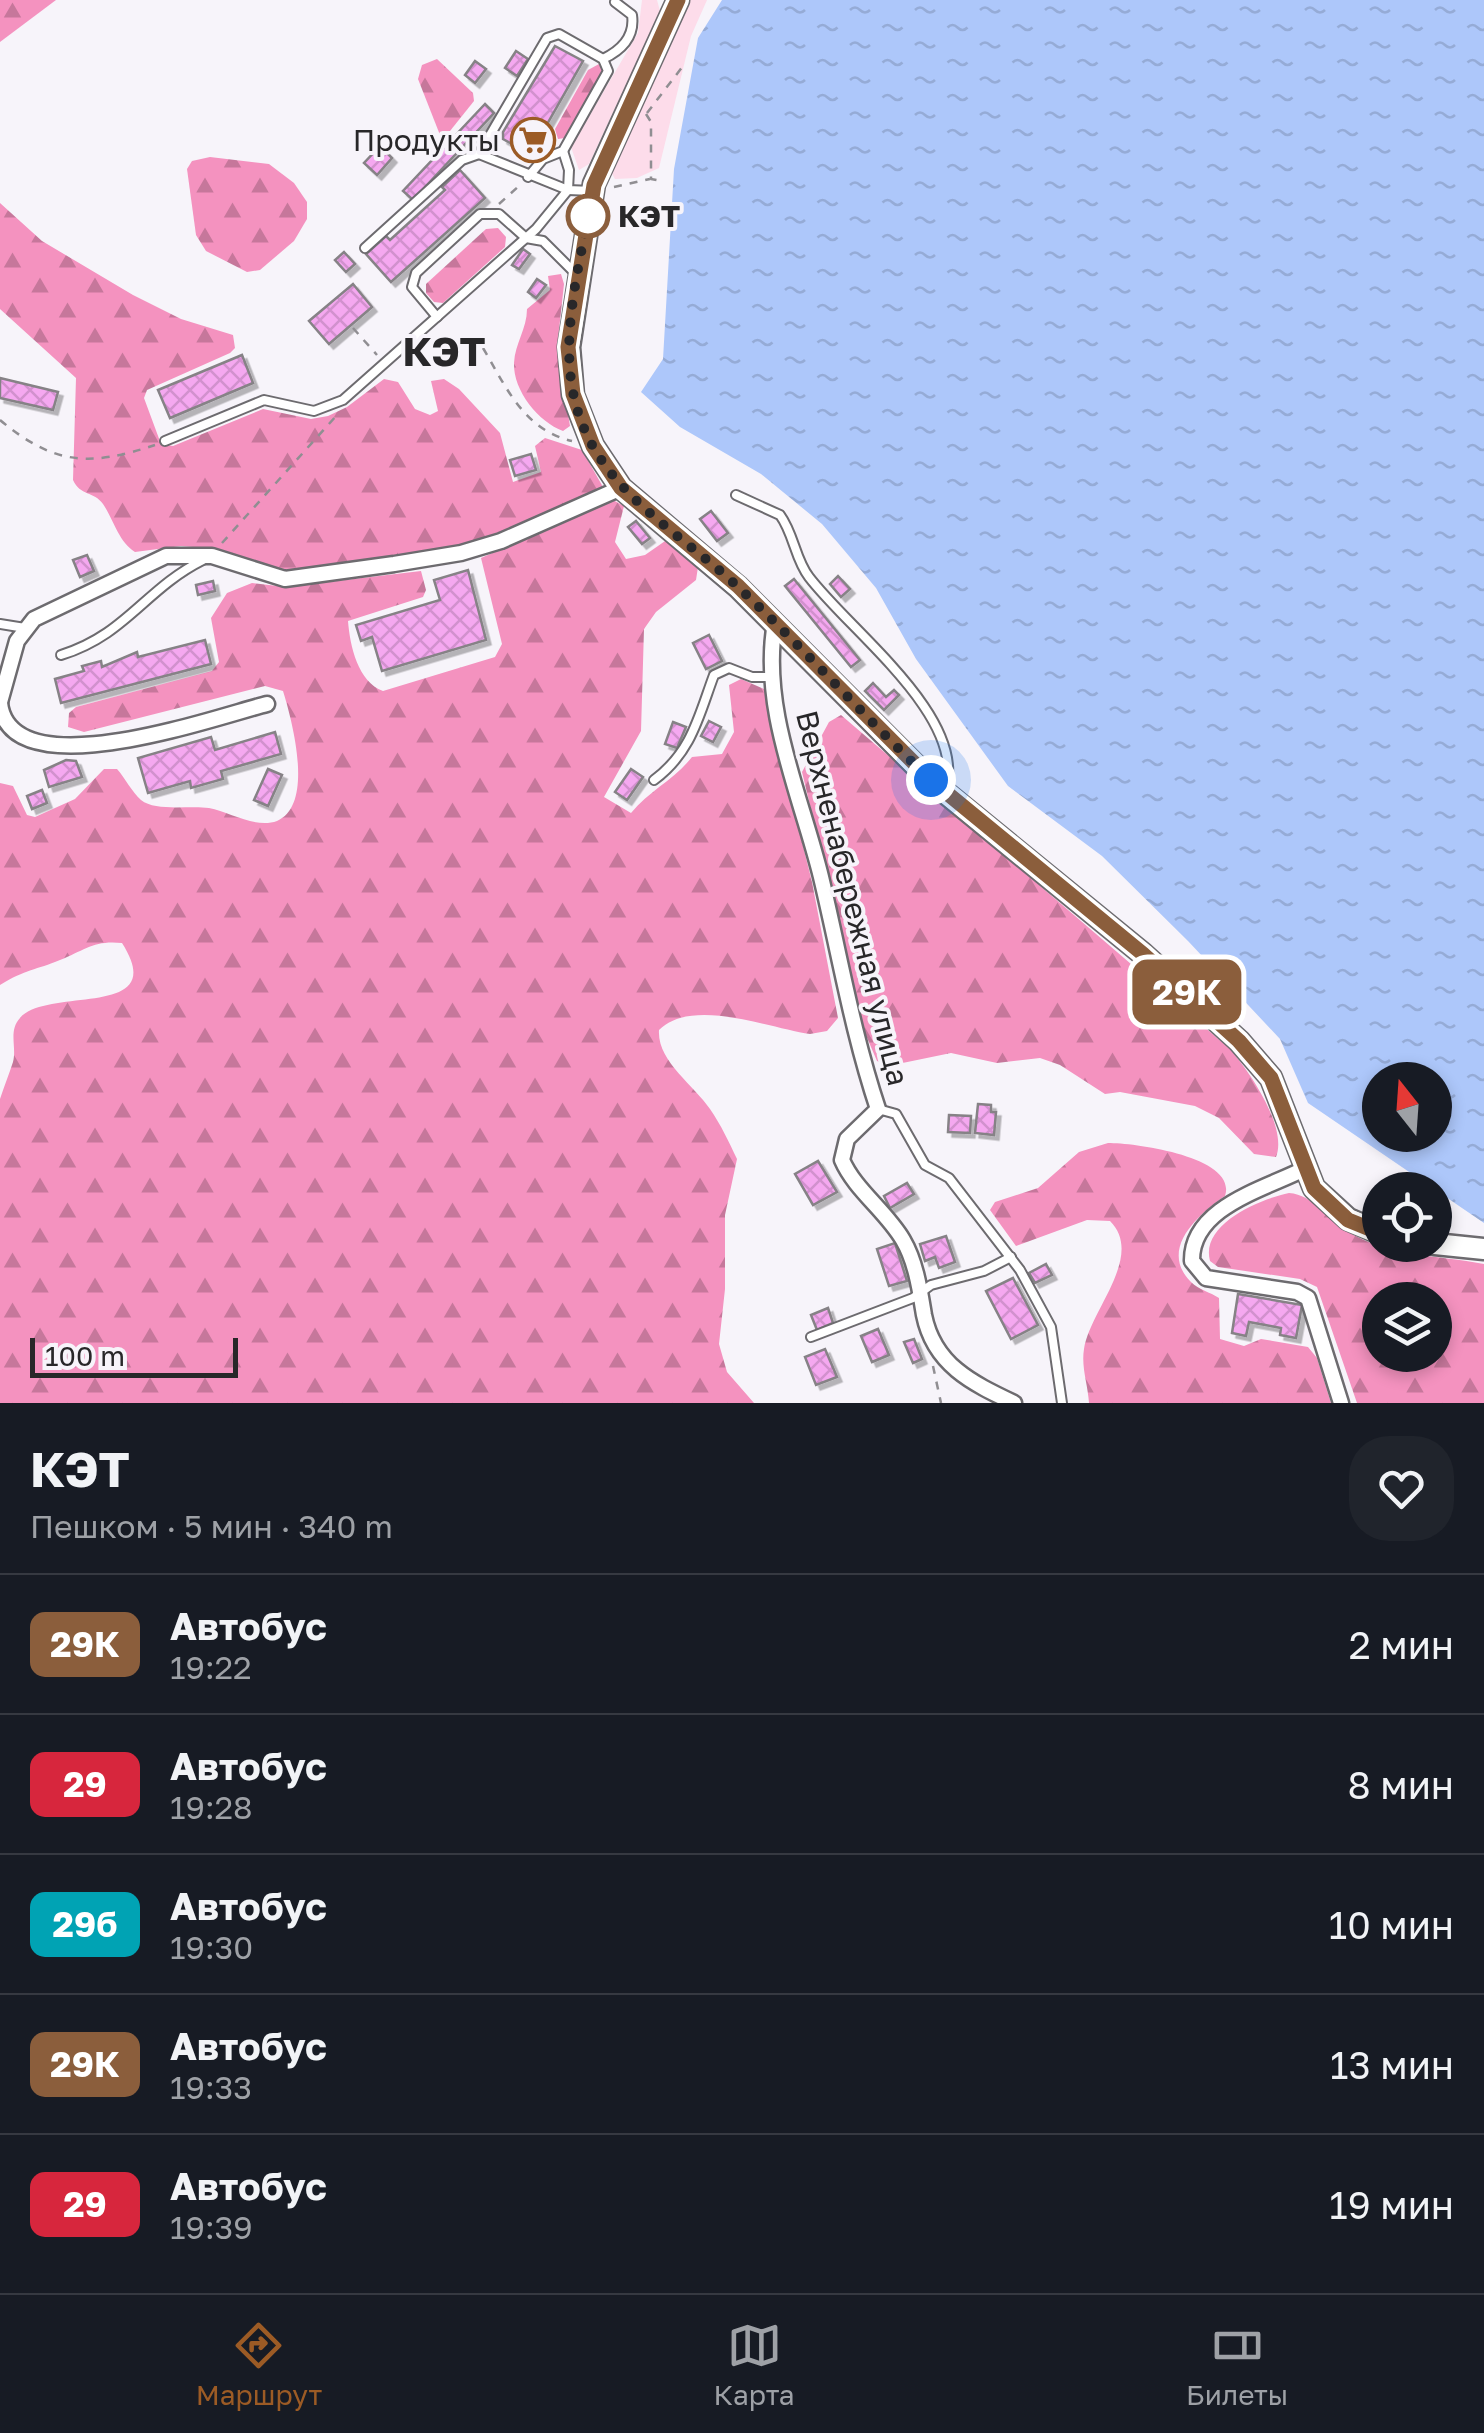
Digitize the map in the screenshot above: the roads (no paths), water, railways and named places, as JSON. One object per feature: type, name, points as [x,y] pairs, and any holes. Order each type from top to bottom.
[{"type":"main road","points":[[678,0],[637,109],[592,191],[568,347],[580,420],[593,446],[621,488],[702,554],[944,793],[1143,954],[1239,1041],[1271,1078],[1304,1168],[1328,1204],[1362,1226]]},
{"type":"main road","points":[[1452,1246],[1484,1250]]},
{"type":"street","points":[[267,704],[118,740],[65,747],[35,744],[18,735],[0,712],[7,667],[26,628],[52,607],[166,556],[212,556],[285,580],[461,554],[540,526],[621,488]]},
{"type":"street","name":"Верхненабережная улица","points":[[775,623],[769,676],[821,878],[850,1020],[878,1109],[854,1128],[842,1160],[902,1238],[922,1293],[929,1334],[943,1359],[971,1383],[1014,1403]]},
{"type":"street","points":[[1304,1168],[1207,1222],[1194,1242],[1192,1261],[1206,1278],[1297,1292],[1308,1298],[1341,1403]]},
{"type":"lane","points":[[602,59],[620,49],[632,34],[632,15],[616,2]]},
{"type":"lane","points":[[365,248],[462,160],[479,154],[551,35],[559,34],[608,66],[562,151],[543,159],[528,177]]},
{"type":"lane","points":[[166,441],[264,400],[314,411],[344,400],[526,238],[568,190],[569,170],[562,151]]},
{"type":"lane","points":[[479,154],[528,177],[568,190],[592,191]]},
{"type":"lane","points":[[437,317],[415,294],[412,287],[416,273],[480,214],[490,212],[526,238],[543,241],[577,275]]},
{"type":"lane","points":[[736,495],[780,516],[808,576],[914,692],[946,748],[950,762],[944,793]]},
{"type":"lane","points":[[61,655],[92,646],[126,624],[168,579],[212,556]]},
{"type":"lane","points":[[0,624],[26,628]]},
{"type":"lane","points":[[654,780],[671,768],[684,750],[703,714],[714,675],[728,668],[752,678],[769,676]]},
{"type":"lane","points":[[878,1109],[896,1114],[926,1165],[949,1178],[1011,1258],[1051,1328],[1062,1403]]},
{"type":"lane","points":[[811,1337],[922,1293],[931,1285],[984,1271],[1011,1258]]},
{"type":"water","points":[[722,0],[1484,0],[1484,1223],[1452,1201],[1452,1172],[1409,1172],[1380,1152],[1452,1152],[1452,1062],[1362,1062],[1362,1140],[1308,1103],[1280,1039],[1188,941],[1102,856],[1008,786],[916,659],[876,588],[822,524],[761,474],[680,427],[641,392],[663,359],[674,169],[698,38]]},
{"type":"place","name":"Продукты","points":[[533,140]]},
{"type":"place","name":"КЭТ","points":[[588,216]]},
{"type":"district","name":"КЭТ","points":[[444,351]]}]
